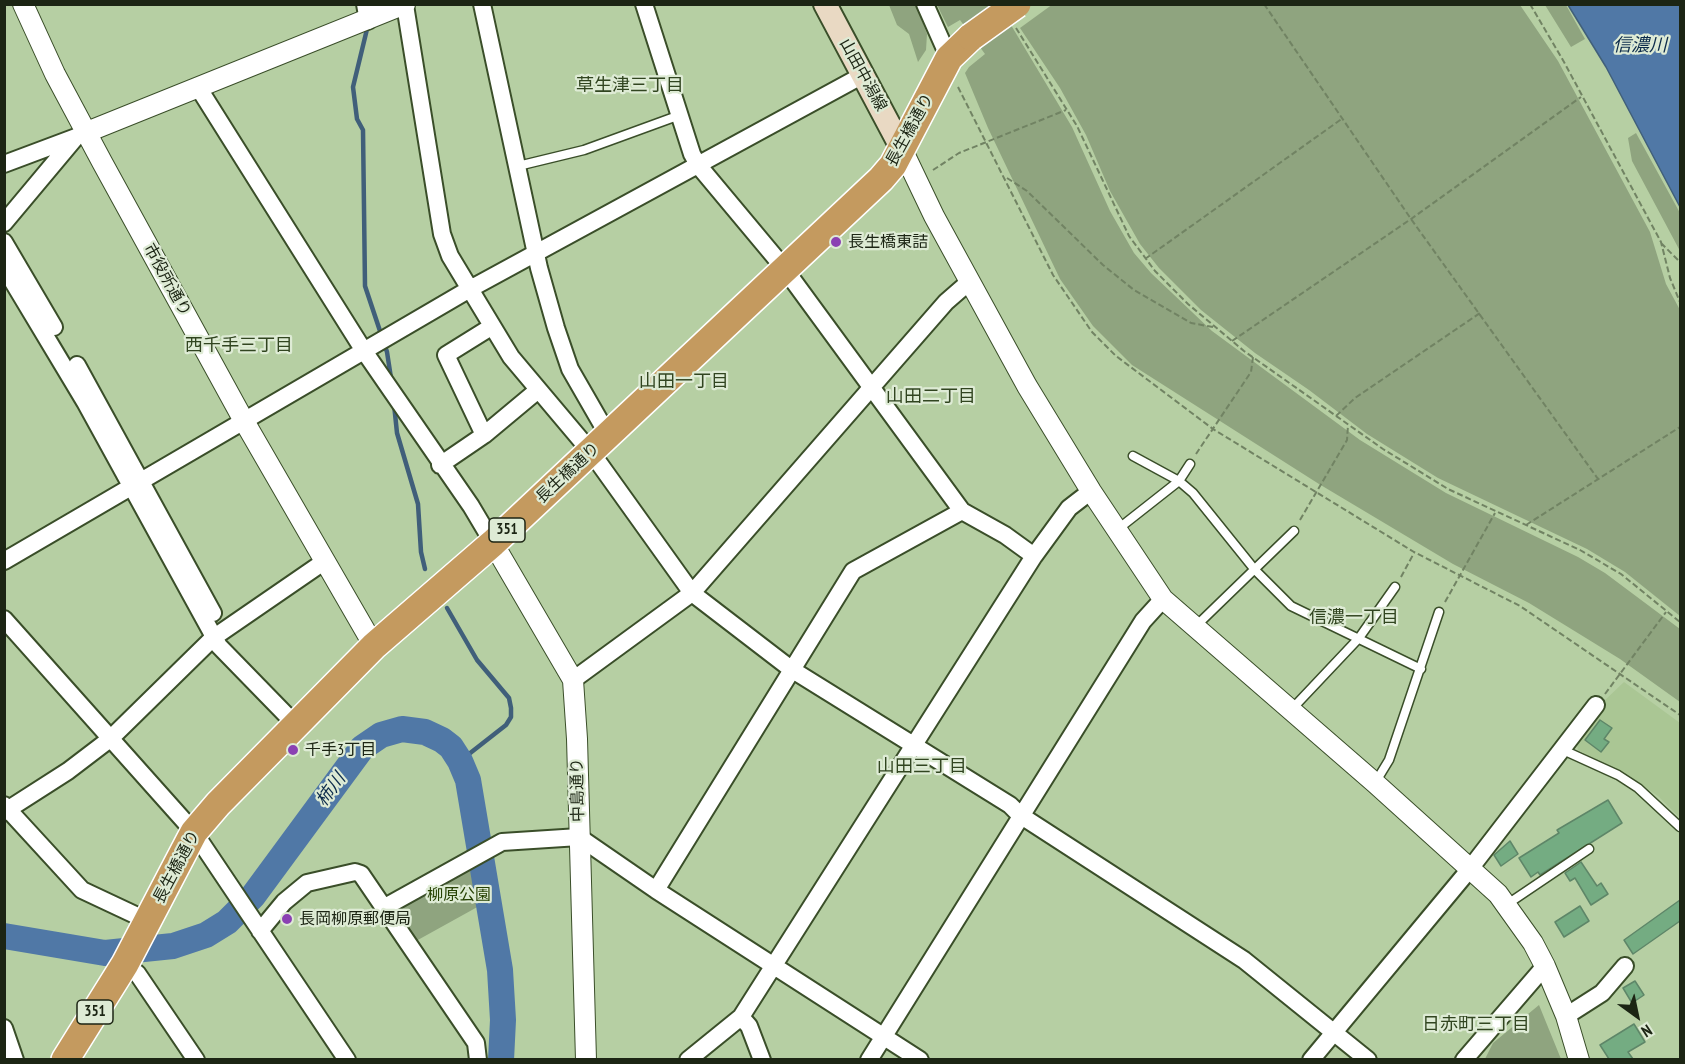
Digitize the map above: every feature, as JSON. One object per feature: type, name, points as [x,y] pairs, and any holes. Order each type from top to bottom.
[{"type":"highway","name":"長生橋通り","points":[[144,928],[194,832],[295,724],[374,646],[493,543],[881,179],[893,165],[901,147],[971,37],[1016,15]]},
{"type":"highway","name":"351","points":[[65,1059],[131,968],[144,928]]},
{"type":"main road","name":"山田中潟線","points":[[825,4],[901,147]]},
{"type":"street","name":"市役所通り","points":[[23,4],[81,135],[374,646]]},
{"type":"street","points":[[482,4],[553,318],[570,369],[600,443],[692,593],[791,669],[1010,805],[1020,815],[1244,960],[1368,1059]]},
{"type":"street","points":[[644,4],[698,165],[784,268],[962,511],[1005,535],[1034,556]]},
{"type":"street","points":[[925,4],[952,70]]},
{"type":"street","points":[[4,164],[198,87],[374,11],[405,5],[441,234],[468,290],[491,327],[538,390],[600,443]]},
{"type":"street","points":[[4,561],[468,290],[863,75]]},
{"type":"street","points":[[198,87],[364,351],[440,465],[471,506],[493,543]]},
{"type":"street","points":[[4,222],[81,135]]},
{"type":"street","points":[[901,147],[969,282],[1027,386],[1091,491],[1162,599],[1375,783],[1506,904],[1533,943],[1545,966],[1566,1016],[1579,1059]]},
{"type":"street","points":[[4,242],[218,635],[295,724]]},
{"type":"street","points":[[4,267],[136,484]]},
{"type":"street","points":[[573,680],[692,593],[946,302],[969,282]]},
{"type":"street","points":[[484,435],[446,355],[491,327]]},
{"type":"street","points":[[440,465],[484,435],[538,390]]},
{"type":"street","points":[[688,1059],[741,1017],[1034,556],[1069,508],[1091,491]]},
{"type":"street","points":[[656,891],[853,571],[962,511]]},
{"type":"street","name":"中島通り","points":[[493,543],[573,680],[577,739],[586,1059]]},
{"type":"street","points":[[144,928],[82,890],[6,809],[68,771],[110,739],[218,635],[325,561]]},
{"type":"street","points":[[869,1059],[1143,621],[1162,599]]},
{"type":"street","points":[[4,619],[194,832],[347,1059]]},
{"type":"street","points":[[1311,1059],[1332,1031],[1469,870],[1596,705]]},
{"type":"street","points":[[385,907],[502,842],[579,837],[656,891],[920,1059]]},
{"type":"street","points":[[256,924],[294,892],[319,878],[355,872],[361,874],[476,1043],[478,1059]]},
{"type":"street","points":[[1464,1059],[1545,966]]},
{"type":"street","points":[[1566,1016],[1602,993],[1625,966]]},
{"type":"street","points":[[131,968],[195,1059]]},
{"type":"street","points":[[741,1017],[749,1026],[762,1059]]},
{"type":"street","points":[[4,1028],[15,1059]]},
{"type":"lane","points":[[518,166],[584,150],[680,115]]},
{"type":"lane","points":[[1133,456],[1179,481],[1193,493],[1255,570],[1291,606],[1421,669]]},
{"type":"lane","points":[[1118,529],[1179,481],[1190,464]]},
{"type":"lane","points":[[1196,626],[1294,531]]},
{"type":"lane","points":[[1291,711],[1359,638],[1395,587]]},
{"type":"lane","points":[[1375,783],[1389,760],[1439,612]]},
{"type":"lane","points":[[1563,750],[1618,775],[1638,788],[1680,827]]},
{"type":"lane","points":[[1506,904],[1589,849]]},
{"type":"path","points":[[1264,4],[1411,219],[1481,313],[1598,479]]},
{"type":"path","points":[[1530,4],[1661,242],[1680,262]]},
{"type":"path","points":[[1016,15],[1066,110],[1077,126],[1120,220],[1145,259],[1168,286],[1231,341],[1348,425],[1420,472],[1495,512],[1563,541],[1601,562],[1680,622]]},
{"type":"path","points":[[952,70],[1053,275],[1092,332],[1147,382],[1213,429],[1315,493],[1414,552],[1520,606],[1622,673],[1680,715]]},
{"type":"path","points":[[1231,341],[1411,219],[1581,97]]},
{"type":"path","points":[[933,170],[959,153],[1066,110]]},
{"type":"path","points":[[1145,259],[1343,118]]},
{"type":"path","points":[[1004,176],[1027,191],[1103,266],[1134,290],[1191,323],[1214,327]]},
{"type":"path","points":[[1661,242],[1670,278],[1680,302]]},
{"type":"path","points":[[1336,416],[1355,398],[1481,313]]},
{"type":"path","points":[[1190,464],[1251,372],[1253,357]]},
{"type":"path","points":[[1294,531],[1347,440],[1348,425]]},
{"type":"path","points":[[1526,525],[1680,427]]},
{"type":"path","points":[[1439,612],[1495,512]]},
{"type":"path","points":[[1395,587],[1414,552]]},
{"type":"path","points":[[1616,680],[1667,611]]},
{"type":"shaded area","points":[[1624,682],[1680,723],[1680,818],[1658,796],[1625,774],[1578,750],[1577,745],[1605,708],[1604,701]]},
{"type":"green space","points":[[1053,4],[1520,5],[1558,61],[1650,232],[1666,284],[1680,310],[1680,616],[1625,572],[1587,549],[1438,478],[1367,434],[1255,353],[1201,310],[1159,268],[1140,244],[1110,191],[1086,135],[1060,88],[1020,28]]},
{"type":"green space","points":[[889,5],[916,5],[927,34],[926,50],[918,62],[909,34],[897,25]]},
{"type":"green space","points":[[937,5],[999,5],[1072,127],[1110,211],[1134,253],[1151,273],[1212,331],[1360,440],[1446,493],[1578,557],[1605,573],[1680,629],[1680,702],[1620,659],[1529,603],[1453,564],[1319,484],[1132,365],[1093,326],[1060,279],[988,128],[965,73],[985,54],[960,20],[948,27]]},
{"type":"green space","points":[[1545,5],[1566,5],[1585,39],[1571,47]]},
{"type":"green space","points":[[1636,133],[1680,213],[1680,251],[1632,161],[1628,138]]},
{"type":"green space","name":"柳原公園","points":[[474,863],[481,905],[416,941],[396,910]]},
{"type":"green space","points":[[1539,1005],[1561,1059],[1485,1059],[1493,1043]]},
{"type":"water","name":"信濃川","points":[[1568,5],[1680,5],[1680,207],[1606,67]]},
{"type":"building","points":[[1600,720],[1612,728],[1604,739],[1609,742],[1601,752],[1585,740]]},
{"type":"building","points":[[1608,800],[1622,823],[1540,875],[1538,872],[1531,877],[1519,858],[1559,833],[1557,830]]},
{"type":"building","points":[[1510,841],[1518,854],[1501,866],[1494,855]]},
{"type":"building","points":[[1581,862],[1597,886],[1601,883],[1608,894],[1591,905],[1575,878],[1570,881],[1565,873]]},
{"type":"building","points":[[1680,900],[1680,921],[1633,954],[1624,940]]},
{"type":"building","points":[[1580,906],[1589,921],[1564,937],[1555,922]]},
{"type":"building","points":[[1635,981],[1644,995],[1632,1003],[1623,988]]},
{"type":"building","points":[[1634,1024],[1645,1042],[1628,1052],[1633,1059],[1609,1059],[1600,1045]]},
{"type":"waterway","points":[[368,25],[353,87],[357,119],[363,130],[365,286],[387,352],[391,378]]},
{"type":"waterway","points":[[394,404],[397,433],[418,504],[421,552],[425,569]]},
{"type":"waterway","points":[[447,608],[477,660],[509,698],[511,708],[511,717],[506,725],[460,761]]},
{"type":"waterway","name":"柿川","points":[[4,936],[105,953],[173,946],[206,935],[227,922],[253,896],[362,748],[381,735],[402,729],[425,732],[451,747],[468,780],[500,970],[503,1020],[501,1060]]},
{"type":"place","name":"長生橋東詰","points":[[836,242]]},
{"type":"place","name":"千手3丁目","points":[[293,750]]},
{"type":"place","name":"長岡柳原郵便局","points":[[287,919]]},
{"type":"district","name":"草生津三丁目","points":[[630,86]]},
{"type":"district","name":"西千手三丁目","points":[[239,346]]},
{"type":"district","name":"山田一丁目","points":[[684,382]]},
{"type":"district","name":"山田二丁目","points":[[931,397]]},
{"type":"district","name":"信濃一丁目","points":[[1354,618]]},
{"type":"district","name":"山田三丁目","points":[[922,767]]},
{"type":"district","name":"日赤町三丁目","points":[[1476,1025]]}]
